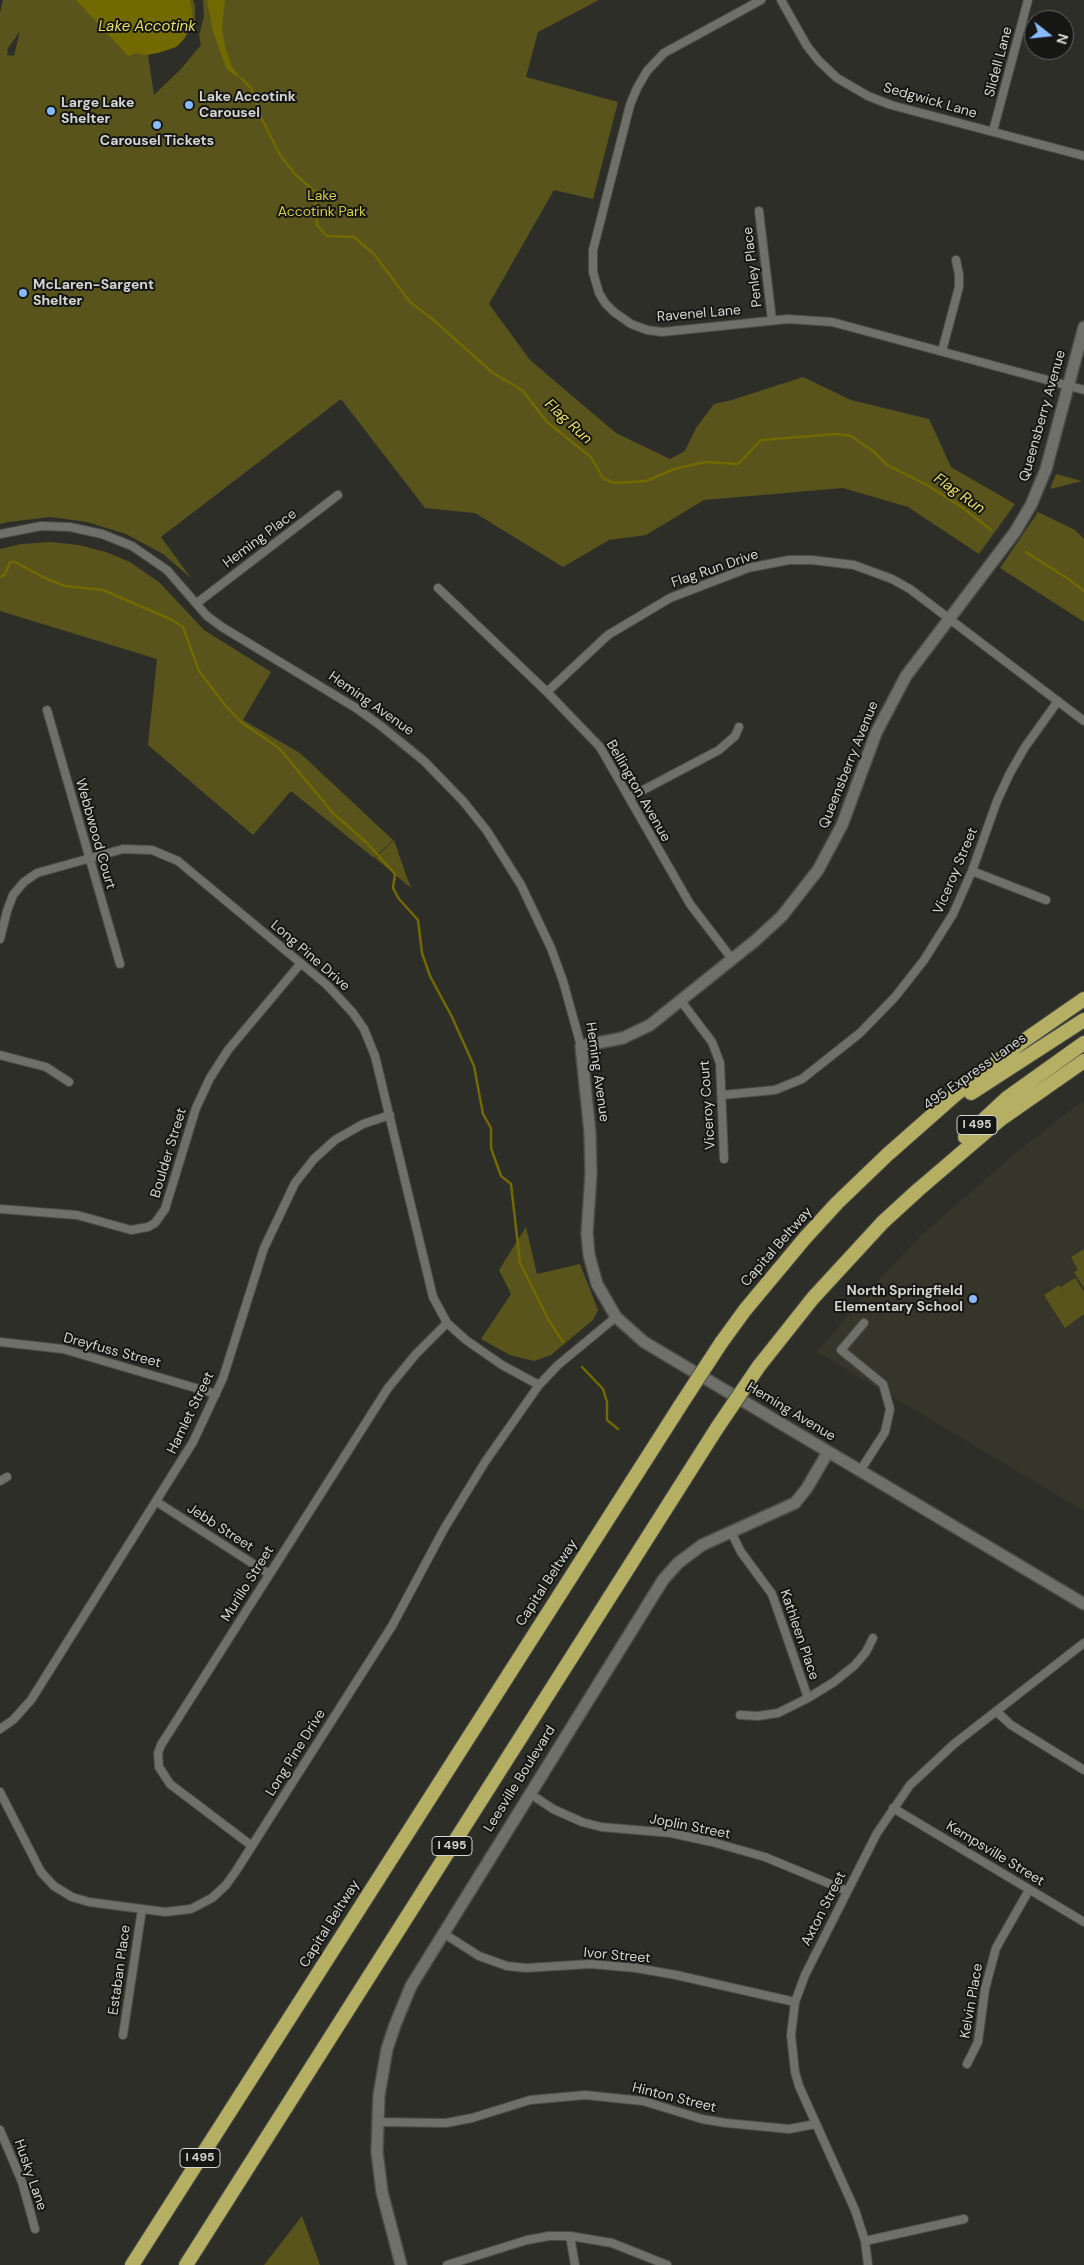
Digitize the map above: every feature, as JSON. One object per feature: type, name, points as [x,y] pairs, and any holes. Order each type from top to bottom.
[{"type":"highway","name":"Capital Beltway","points":[[132,2265],[680,1406],[745,1310],[837,1203],[887,1155],[962,1089],[1022,1042],[1084,999]]},
{"type":"highway","name":"495 Express Lanes","points":[[887,1155],[992,1078],[1084,1020]]},
{"type":"highway","name":"I 495","points":[[186,2265],[717,1428],[759,1366],[813,1298],[883,1222],[994,1110],[1020,1088],[1084,1042]]},
{"type":"highway","name":"I 495","points":[[883,1222],[973,1141],[1052,1082],[1084,1061]]},
{"type":"street","name":"Ravenel Lane","points":[[761,0],[672,48],[653,64],[641,79],[630,105],[594,241],[592,260],[595,282],[605,303],[621,318],[641,328],[668,332],[772,320],[801,319],[832,322],[1084,390]]},
{"type":"street","name":"Sedgwick Lane","points":[[781,0],[807,46],[827,69],[848,85],[868,96],[891,105],[1084,156]]},
{"type":"street","name":"Slidell Lane","points":[[993,131],[1028,0]]},
{"type":"street","name":"Penley Place","points":[[759,211],[772,320]]},
{"type":"street","points":[[942,351],[959,287],[960,275],[956,260]]},
{"type":"street","name":"Queensberry Avenue","points":[[580,1046],[611,1041],[634,1034],[650,1025],[732,960],[782,916],[818,870],[842,825],[865,760],[890,705],[919,657],[1015,532],[1031,505],[1046,469],[1084,327]]},
{"type":"street","name":"Heming Place","points":[[197,603],[338,495]]},
{"type":"street","name":"Heming Avenue","points":[[0,534],[41,526],[70,526],[102,534],[146,554],[167,570],[207,616],[381,726],[424,761],[463,801],[506,860],[537,917],[563,981],[580,1046],[590,1133],[587,1233],[589,1255],[597,1284],[616,1317],[644,1342],[1084,1604]]},
{"type":"street","name":"Flag Run Drive","points":[[547,692],[593,647],[649,608],[688,590],[748,568],[768,563],[812,560],[854,565],[892,578],[910,588],[1084,721]]},
{"type":"street","name":"Bellington Avenue","points":[[438,588],[547,692],[600,747],[690,904],[732,960]]},
{"type":"street","name":"Viceroy Street","points":[[722,1095],[760,1093],[791,1084],[813,1071],[860,1033],[895,997],[924,960],[952,914],[972,871],[997,801],[1010,773],[1025,747],[1058,701]]},
{"type":"street","name":"Webbwood Court","points":[[47,710],[120,964]]},
{"type":"street","points":[[630,798],[719,750],[735,736],[739,727]]},
{"type":"street","name":"Long Pine Drive","points":[[0,939],[9,903],[24,882],[37,873],[114,850],[131,848],[152,850],[178,861],[339,997],[364,1029],[376,1056],[428,1284],[433,1297],[447,1323],[480,1351],[539,1385]]},
{"type":"street","points":[[972,871],[1046,900]]},
{"type":"street","name":"Boulder Street","points":[[0,1209],[77,1215],[131,1230],[148,1227],[155,1223],[165,1209],[196,1108],[210,1078],[228,1050],[301,963]]},
{"type":"street","name":"Viceroy Court","points":[[681,1001],[708,1036],[716,1049],[720,1063],[724,1159]]},
{"type":"street","points":[[0,1055],[46,1067],[69,1082]]},
{"type":"street","name":"Hamlet Street","points":[[0,1729],[12,1720],[31,1700],[193,1442],[216,1394],[264,1248],[296,1183],[314,1159],[335,1140],[364,1124],[390,1115]]},
{"type":"street","name":"Long Pine Drive","points":[[0,1792],[35,1863],[54,1886],[72,1897],[89,1902],[176,1912],[191,1909],[206,1902],[226,1885],[252,1846],[392,1626],[463,1496],[539,1385],[558,1365],[616,1317]]},
{"type":"street","name":"Murillo Street","points":[[252,1846],[170,1784],[163,1776],[158,1761],[161,1745],[388,1388],[416,1354],[447,1323]]},
{"type":"street","points":[[860,1471],[885,1432],[890,1409],[883,1384],[841,1350],[864,1323]]},
{"type":"street","name":"Dreyfuss Street","points":[[0,1342],[42,1346],[92,1356],[216,1394]]},
{"type":"street","name":"Leesville Boulevard","points":[[401,2265],[382,2192],[377,2152],[378,2122],[382,2074],[394,2024],[411,1986],[529,1793],[663,1580],[687,1556],[702,1545],[795,1503],[807,1488],[828,1452]]},
{"type":"street","name":"Jebb Street","points":[[157,1502],[269,1574]]},
{"type":"street","name":"Kathleen Place","points":[[731,1532],[741,1552],[772,1594],[808,1698]]},
{"type":"street","name":"Kathleen Place","points":[[740,1715],[766,1716],[786,1710],[808,1698],[834,1682],[855,1665],[866,1652],[873,1638]]},
{"type":"street","name":"Axton Street","points":[[868,2265],[865,2241],[855,2210],[799,2086],[793,2058],[792,2029],[795,2002],[805,1975],[877,1833],[910,1785],[931,1763],[1084,1643]]},
{"type":"street","points":[[996,1711],[1011,1725],[1084,1770]]},
{"type":"street","name":"Joplin Street","points":[[529,1793],[553,1809],[582,1822],[601,1827],[671,1833],[712,1842],[765,1857],[847,1891]]},
{"type":"street","name":"Kempsville Street","points":[[893,1808],[1084,1922]]},
{"type":"street","name":"Kelvin Place","points":[[967,2064],[978,2042],[985,1989],[996,1948],[1029,1890]]},
{"type":"street","name":"Estaban Place","points":[[124,2035],[142,1909]]},
{"type":"street","name":"Ivor Street","points":[[443,1933],[479,1956],[508,1966],[526,1968],[590,1964],[636,1968],[676,1975],[795,2002]]},
{"type":"street","name":"Hinton Street","points":[[378,2122],[446,2123],[472,2118],[530,2100],[585,2095],[642,2101],[702,2119],[726,2124],[789,2129],[816,2124]]},
{"type":"street","name":"Husky Lane","points":[[0,2130],[22,2182],[35,2229]]},
{"type":"street","points":[[865,2241],[964,2219]]},
{"type":"street","points":[[447,2265],[527,2240],[549,2236],[570,2236],[612,2243],[667,2265]]},
{"type":"street","points":[[570,2236],[575,2265]]},
{"type":"shaded area","name":"North Springfield Elementary School","points":[[1082,1101],[1084,1105],[1084,1511],[817,1352],[877,1281],[925,1232],[1011,1157]]},
{"type":"green space","name":"Lake Accotink Park","points":[[3,0],[193,0],[195,24],[184,39],[176,47],[148,55],[154,95],[180,70],[201,45],[199,35],[204,17],[203,0],[599,0],[538,32],[526,77],[618,102],[593,199],[554,190],[489,304],[530,360],[616,433],[670,459],[685,451],[696,428],[714,404],[803,377],[851,400],[929,419],[951,467],[1015,504],[979,554],[908,507],[843,488],[704,500],[646,535],[609,540],[563,567],[475,513],[425,508],[341,399],[161,537],[191,578],[163,554],[126,534],[87,522],[50,517],[0,524],[0,13]],"holes":[[[20,31],[14,56],[7,55],[8,48]]]},
{"type":"green space","points":[[1056,474],[1082,481],[1050,489]]},
{"type":"green space","points":[[1038,512],[1075,530],[1084,539],[1084,622],[1000,568]]},
{"type":"green space","points":[[50,542],[79,545],[106,552],[130,562],[160,583],[204,630],[271,672],[243,720],[300,753],[393,840],[374,858],[291,791],[253,835],[148,745],[157,659],[0,611],[0,549],[21,544]]},
{"type":"green space","points":[[394,840],[405,872],[411,888],[375,858]]},
{"type":"green space","points":[[526,1227],[537,1274],[580,1264],[598,1310],[593,1320],[551,1355],[534,1361],[510,1355],[481,1339],[511,1294],[499,1270]]},
{"type":"green space","points":[[1084,1249],[1084,1288],[1074,1272],[1078,1270],[1071,1257]]},
{"type":"green space","points":[[1075,1278],[1084,1292],[1084,1314],[1065,1328],[1044,1295],[1059,1285],[1065,1293],[1061,1287]]},
{"type":"green space","points":[[302,2216],[320,2265],[264,2265]]},
{"type":"water","name":"Lake Accotink","points":[[76,0],[190,0],[193,18],[184,39],[176,47],[158,53],[144,55],[137,53],[128,56]]},
{"type":"water","name":"Lake Accotink","points":[[207,0],[225,0],[222,28],[225,46],[232,67],[242,79],[226,68],[213,31]]},
{"type":"waterway","name":"Flag Run","points":[[242,79],[251,88],[262,119],[280,155],[295,174],[315,192],[317,225],[327,236],[354,237],[374,254],[410,302],[430,317],[493,373],[522,390],[547,422],[591,457],[603,478],[614,483],[646,481],[674,469],[705,462],[738,464],[761,440],[837,434],[851,436],[873,451],[887,465],[927,485],[963,508],[991,530]]},
{"type":"waterway","name":"Flag Run","points":[[1026,552],[1084,591]]},
{"type":"waterway","points":[[0,577],[5,574],[10,562],[15,562],[65,586],[103,590],[170,619],[183,627],[199,671],[225,705],[241,722],[279,748],[333,813],[367,843],[395,874],[393,888],[399,899],[418,920],[422,953],[430,976],[452,1017],[474,1066],[483,1114],[491,1128],[491,1148],[501,1176],[511,1184],[520,1263],[548,1319],[563,1342]]},
{"type":"waterway","points":[[582,1367],[603,1389],[607,1402],[607,1420],[618,1429]]},
{"type":"place","name":"Lake Accotink Carousel","points":[[189,105]]},
{"type":"place","name":"Large Lake Shelter","points":[[51,111]]},
{"type":"place","name":"Carousel Tickets","points":[[157,125]]},
{"type":"place","name":"McLaren-Sargent Shelter","points":[[23,293]]},
{"type":"place","name":"North Springfield Elementary School","points":[[973,1299]]}]
